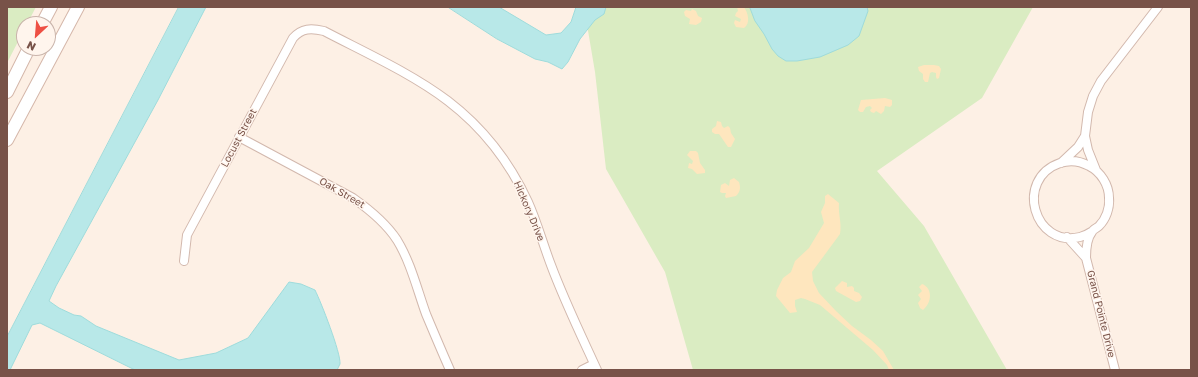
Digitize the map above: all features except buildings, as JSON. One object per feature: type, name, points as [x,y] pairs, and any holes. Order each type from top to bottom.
[{"type":"main road","points":[[7,140],[10,126],[78,7]]},
{"type":"main road","points":[[7,92],[26,56]]},
{"type":"street","name":"Grand Pointe Drive","points":[[1115,370],[1086,258],[1086,250],[1091,232],[1099,226],[1105,217],[1109,208],[1110,197],[1108,187],[1096,170],[1088,150],[1085,136],[1088,112],[1093,96],[1101,81],[1158,7]]},
{"type":"street","name":"Locust Street","points":[[184,261],[188,236],[239,137],[293,38],[298,32],[304,29],[312,28]]},
{"type":"street","name":"Hickory Drive","points":[[312,28],[324,31],[422,84],[448,101],[482,132],[500,154],[528,202],[566,303],[596,367]]},
{"type":"street","name":"Grand Pointe Drive","points":[[1061,163],[1078,147],[1085,136]]},
{"type":"street","name":"Oak Street","points":[[239,137],[353,198],[368,208],[380,220],[394,236],[405,255],[426,314],[450,370]]},
{"type":"street","name":"Grand Pointe Drive","points":[[1086,258],[1067,237],[1050,231],[1043,225],[1036,214],[1033,200],[1034,192],[1041,176],[1047,170],[1061,163],[1071,161],[1080,162],[1096,170]]},
{"type":"street","points":[[1067,237],[1079,237],[1091,232]]},
{"type":"street","points":[[582,370],[596,367]]},
{"type":"green space","points":[[7,7],[36,7],[31,16],[16,16],[16,46],[7,63]]},
{"type":"green space","points":[[584,7],[1033,7],[982,98],[877,171],[924,226],[1007,370],[693,370],[665,272],[606,169],[595,72]]},
{"type":"sand","points":[[737,7],[744,7],[747,12],[748,23],[744,28],[736,27],[734,23],[735,20],[740,22],[741,19],[735,16],[738,11]]},
{"type":"sand","points":[[692,9],[702,18],[701,22],[696,25],[689,24],[690,19],[685,16],[684,12],[686,10],[691,11]]},
{"type":"sand","points":[[924,65],[939,66],[941,69],[939,78],[937,79],[936,73],[932,72],[930,73],[928,82],[925,82],[923,79],[923,74],[919,71],[918,67]]},
{"type":"sand","points":[[885,98],[892,100],[892,105],[890,107],[885,106],[884,111],[881,114],[876,111],[874,113],[871,112],[870,110],[872,108],[870,106],[866,107],[863,112],[858,110],[861,100]]},
{"type":"sand","points":[[717,121],[721,122],[724,128],[728,126],[730,128],[735,139],[731,147],[728,147],[719,134],[712,132],[712,129],[716,126]]},
{"type":"sand","points":[[690,151],[696,151],[698,153],[700,163],[705,170],[705,173],[697,174],[692,169],[688,168],[689,163],[692,164],[693,161],[687,155]]},
{"type":"sand","points":[[734,178],[739,182],[739,191],[736,196],[726,198],[726,193],[720,192],[721,185],[725,183],[729,186],[730,180]]},
{"type":"sand","points":[[828,194],[839,203],[841,226],[840,234],[812,272],[813,281],[819,293],[836,311],[883,351],[894,370],[889,370],[887,365],[873,350],[820,305],[801,298],[795,300],[797,312],[790,313],[776,296],[777,290],[783,278],[791,272],[795,261],[809,248],[824,223],[821,212],[825,203],[825,196]]},
{"type":"sand","points":[[842,281],[847,283],[847,287],[852,286],[854,291],[859,293],[862,297],[860,301],[856,302],[836,291],[835,288]]},
{"type":"sand","points":[[922,284],[926,286],[930,292],[930,300],[923,310],[920,308],[918,303],[921,299],[918,295],[922,291],[919,287]]},
{"type":"water","points":[[179,7],[206,7],[158,100],[49,301],[59,308],[74,315],[81,316],[96,326],[179,360],[216,353],[248,338],[289,282],[301,284],[315,290],[334,339],[340,364],[337,370],[135,370],[40,323],[32,325],[10,370],[7,370],[7,337]]},
{"type":"water","points":[[448,7],[499,7],[546,35],[561,33],[571,22],[576,7],[606,7],[604,14],[595,20],[580,39],[568,62],[562,69],[548,62],[535,59],[497,39]]},
{"type":"water","points":[[750,7],[867,7],[868,11],[859,36],[848,45],[820,57],[797,61],[786,61],[778,56],[772,49],[755,21]]}]
